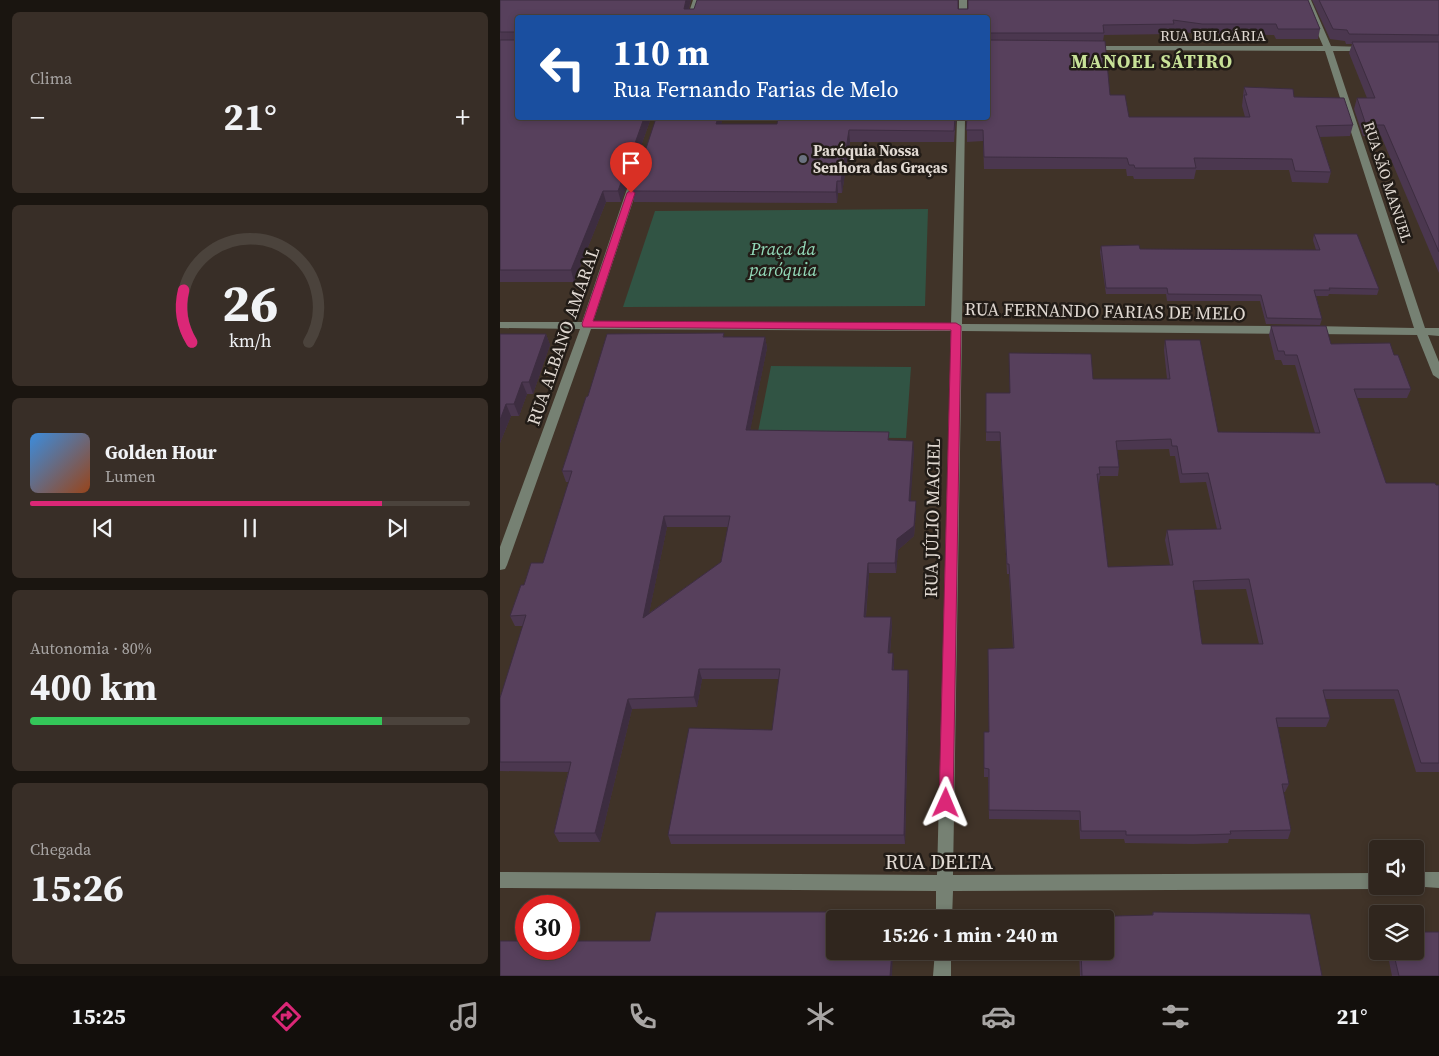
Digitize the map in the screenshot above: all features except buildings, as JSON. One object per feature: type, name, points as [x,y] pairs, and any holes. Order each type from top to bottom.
[{"type":"street","points":[[692,15],[697,0]]},
{"type":"street","points":[[964,0],[964,15]]},
{"type":"street","name":"RUA SÃO MANUEL","points":[[1307,0],[1328,49],[1421,332],[1439,375]]},
{"type":"street","name":"RUA BULGÁRIA","points":[[1085,48],[1374,49]]},
{"type":"street","name":"RUA JÚLIO MACIEL","points":[[944,910],[962,120]]},
{"type":"street","name":"RUA ALBANO AMARAL","points":[[500,565],[587,324],[640,164]]},
{"type":"street","name":"RUA FERNANDO FARIAS DE MELO","points":[[500,325],[956,326],[1439,332]]},
{"type":"street","name":"RUA DELTA","points":[[500,880],[945,883],[1369,881]]},
{"type":"street","points":[[1424,880],[1439,880]]},
{"type":"street","points":[[942,976],[943,960]]},
{"type":"green space","name":"Praça da paróquia","points":[[928,209],[925,306],[623,307],[655,211]]},
{"type":"green space","points":[[771,366],[911,367],[906,438],[757,437]]},
{"type":"place","name":"Paróquia Nossa Senhora das Graças","points":[[803,159]]},
{"type":"district","name":"MANOEL SÁTIRO","points":[[1152,61]]},
{"type":"route","points":[[631,193],[587,324],[664,326],[956,326],[946,803]]}]
